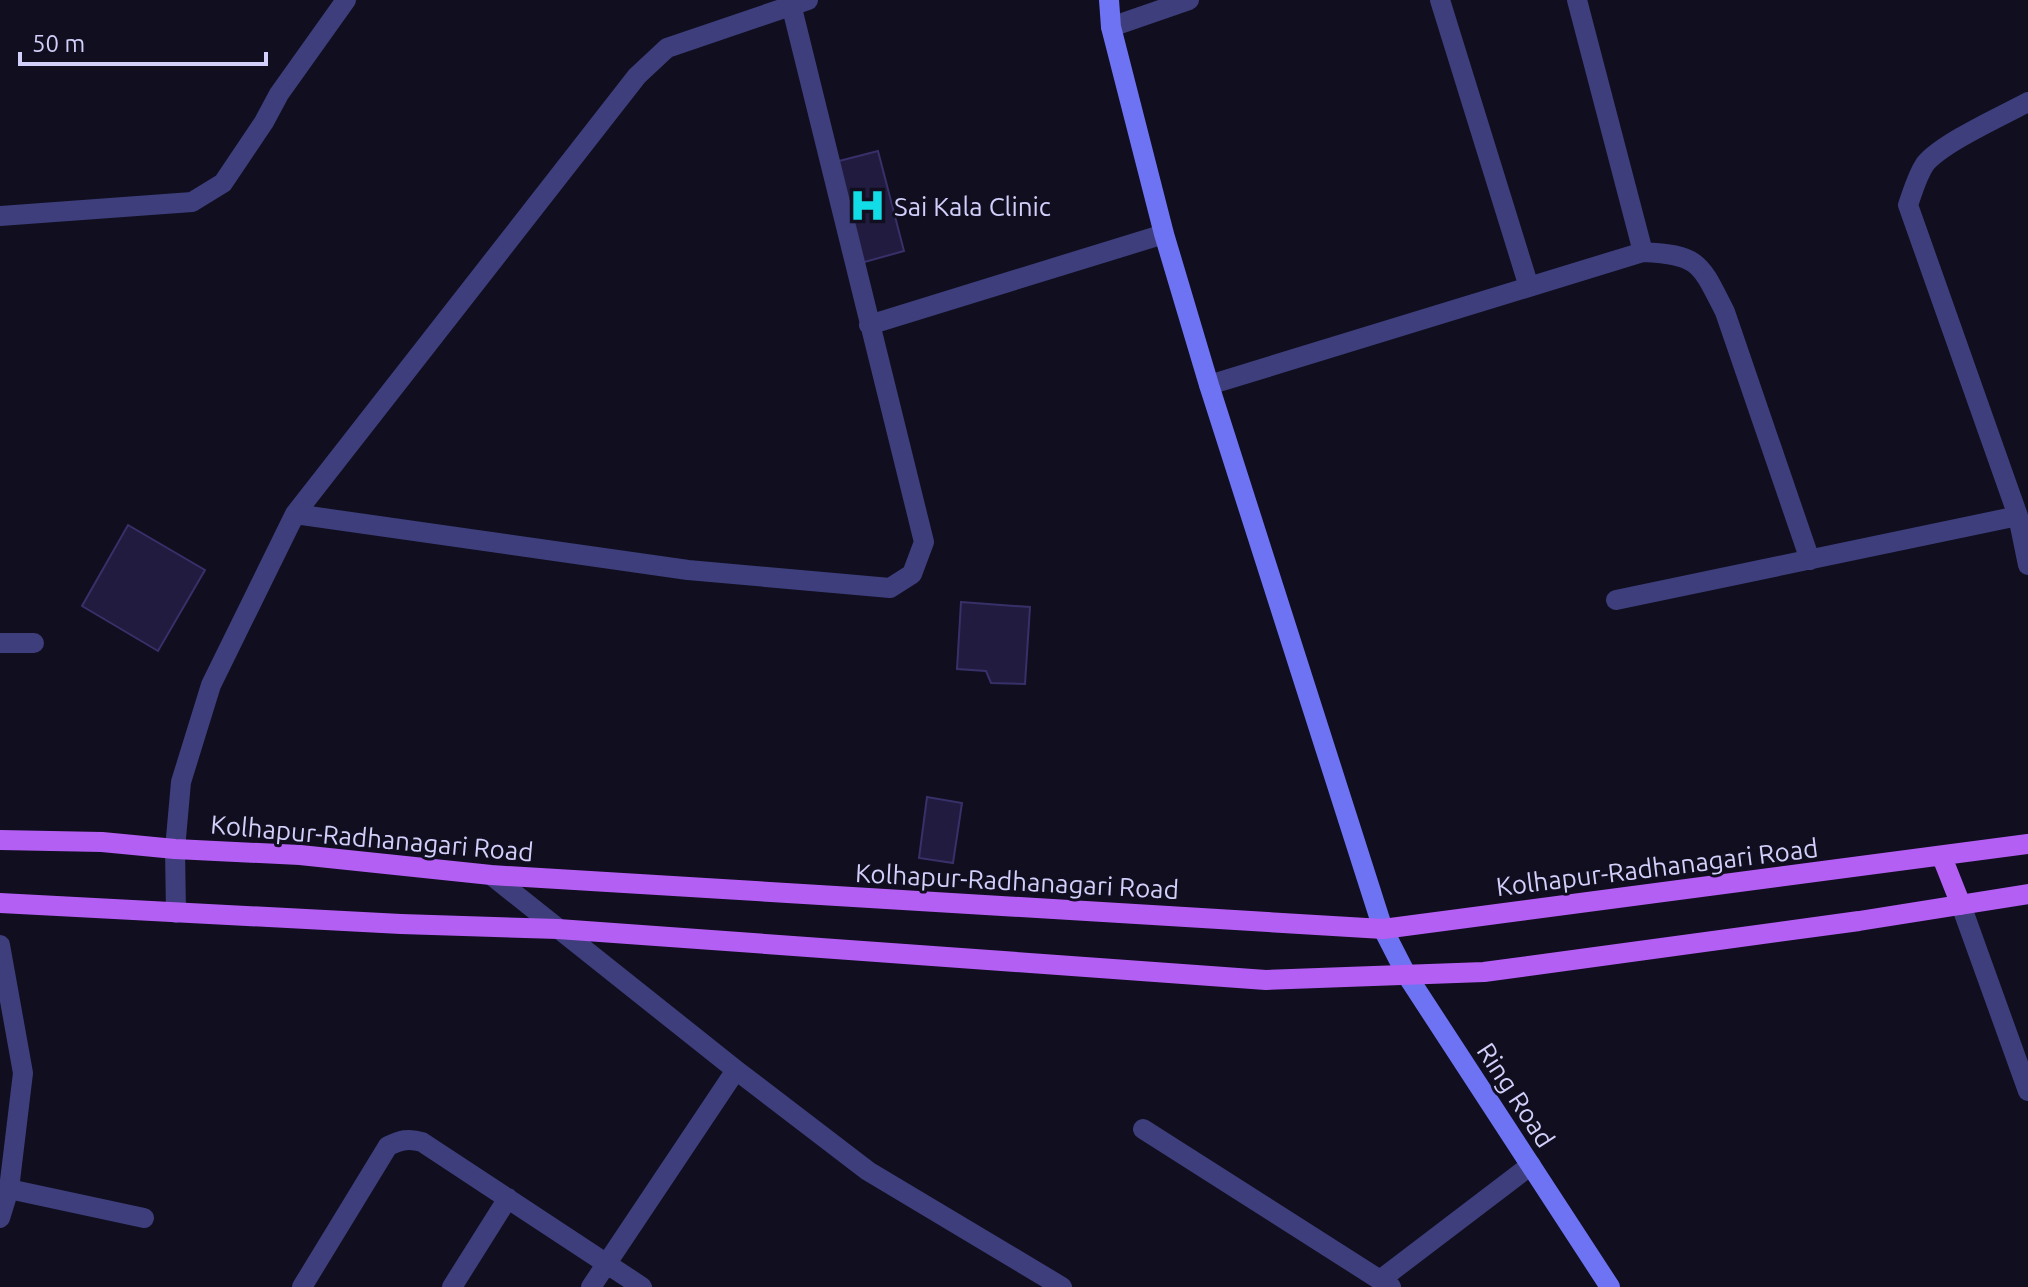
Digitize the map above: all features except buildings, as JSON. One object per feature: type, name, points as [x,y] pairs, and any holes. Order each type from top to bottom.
[{"type":"main road","name":"Ring Road","points":[[1109,0],[1111,27],[1164,234],[1209,385],[1383,929],[1406,974],[1610,1287]]},
{"type":"main road","name":"Kolhapur-Radhanagari Road","points":[[0,840],[102,842],[300,855],[491,875],[1383,929],[2028,844]]},
{"type":"main road","points":[[1942,857],[1961,905]]},
{"type":"main road","points":[[0,903],[558,929],[1266,980],[1484,972],[2028,894]]},
{"type":"street","points":[[0,216],[192,202],[223,183],[279,94],[346,0]]},
{"type":"street","points":[[1111,27],[1189,0]]},
{"type":"street","points":[[1440,0],[1529,287]]},
{"type":"street","points":[[1577,0],[1643,252]]},
{"type":"street","points":[[176,913],[175,849],[181,782],[211,685],[295,514],[637,76],[667,48],[796,1],[869,325],[924,542],[912,574],[890,588],[688,570],[295,514]]},
{"type":"street","points":[[2028,102],[1961,137],[1926,162],[1908,205],[2018,516],[2028,565]]},
{"type":"street","points":[[869,325],[1164,234]]},
{"type":"street","points":[[1209,385],[1643,252],[1679,254],[1697,264],[1725,312],[1810,560]]},
{"type":"street","points":[[1616,600],[2018,516]]},
{"type":"street","points":[[0,643],[34,643]]},
{"type":"street","points":[[491,875],[868,1171],[1062,1287]]},
{"type":"street","points":[[1961,905],[2028,1091]]},
{"type":"street","points":[[0,945],[23,1073],[0,1218]]},
{"type":"street","points":[[591,1287],[736,1070]]},
{"type":"street","points":[[1143,1129],[1386,1284],[1531,1165]]},
{"type":"street","points":[[302,1287],[388,1146],[412,1139],[422,1142],[642,1287]]},
{"type":"street","points":[[4,1189],[144,1218]]},
{"type":"street","points":[[452,1287],[508,1198]]},
{"type":"place","name":"Sai Kala Clinic","points":[[868,206]]}]
